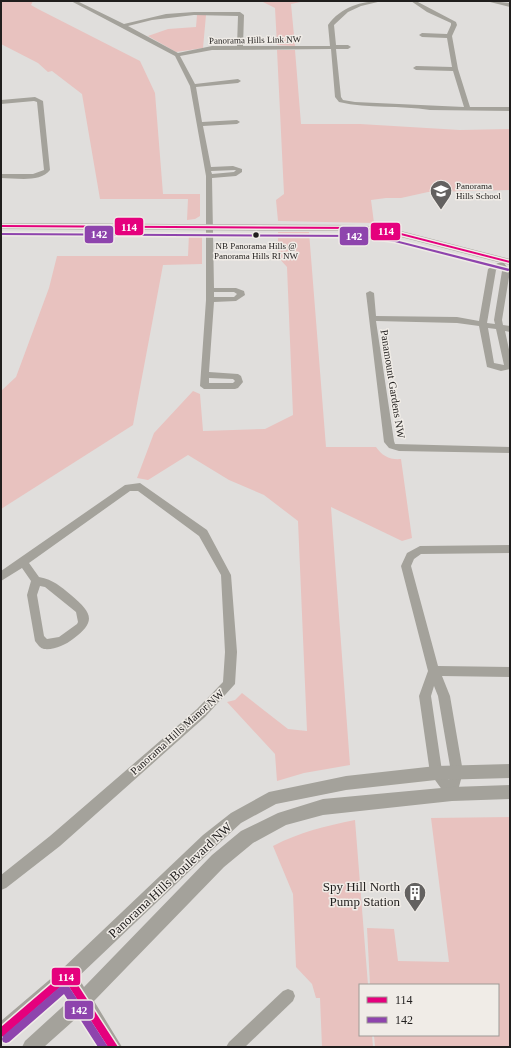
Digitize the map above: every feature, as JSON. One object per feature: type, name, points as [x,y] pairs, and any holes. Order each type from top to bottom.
[{"type":"street","points":[[73,1],[85,4],[177,55],[193,86],[201,124],[208,173],[210,300],[205,375]]},
{"type":"street","points":[[380,1],[354,7],[343,12],[335,18],[331,25],[338,97],[340,100],[355,104],[418,106],[430,108],[510,104]]},
{"type":"street","points":[[412,1],[453,22],[449,36],[455,69],[467,107]]},
{"type":"street","points":[[492,1],[509,5]]},
{"type":"street","points":[[343,12],[350,14]]},
{"type":"street","points":[[124,26],[140,20],[171,14],[238,13],[241,15],[240,48]]},
{"type":"street","points":[[422,35],[449,36]]},
{"type":"street","name":"Panorama Hills Link NW","points":[[177,55],[212,48],[348,47]]},
{"type":"street","points":[[416,68],[455,69]]},
{"type":"street","points":[[193,86],[238,81]]},
{"type":"street","points":[[1,102],[35,99],[40,101],[47,170],[38,176],[1,176]]},
{"type":"street","points":[[467,107],[510,110]]},
{"type":"street","points":[[201,124],[237,122]]},
{"type":"street","points":[[1,226],[361,228],[397,233],[504,263]]},
{"type":"street","points":[[504,263],[506,272],[498,320],[508,362],[508,367],[503,369],[490,365],[483,324],[492,269],[504,263]]},
{"type":"street","points":[[210,290],[236,290],[241,293],[241,295],[236,299],[210,300]]},
{"type":"street","points":[[370,293],[372,318]]},
{"type":"street","name":"Panamount Gardens NW","points":[[510,329],[457,320],[372,318],[389,442],[392,446],[399,448],[510,450]]},
{"type":"street","name":"Panorama Hills Manor NW","points":[[1,577],[24,563],[128,488],[140,487],[203,533],[226,575],[231,652],[229,684],[201,713],[55,841],[1,883]]},
{"type":"street","points":[[452,794],[457,772],[444,696],[434,671],[406,566],[407,559],[412,554],[420,550],[510,549]]},
{"type":"street","points":[[24,563],[36,581],[48,583],[80,609],[83,615],[84,623],[81,628],[62,641],[44,644],[39,638],[32,595],[36,581]]},
{"type":"street","points":[[434,671],[510,672]]},
{"type":"street","points":[[434,671],[425,696],[436,773],[452,794]]},
{"type":"street","name":"Panorama Hills Boulevard NW","points":[[1,1033],[67,976],[209,841],[236,818],[274,797],[346,782],[436,773],[510,771]]},
{"type":"street","name":"Panorama Hills Boulevard NW","points":[[31,1047],[83,1000],[218,861],[247,838],[283,818],[323,807],[452,794],[510,792]]},
{"type":"street","points":[[67,976],[113,1047]]},
{"type":"street","points":[[234,1047],[288,996]]},
{"type":"shaded area","points":[[1,1],[33,1],[31,5],[38,9],[140,61],[155,93],[163,194],[200,194],[200,216],[195,219],[187,220],[188,199],[100,199],[82,94],[52,71],[48,72],[38,63],[1,44]]},
{"type":"shaded area","points":[[261,1],[305,1],[291,4],[295,46],[277,45],[275,8]]},
{"type":"shaded area","points":[[197,15],[206,15],[203,48],[176,52],[148,36],[168,29],[196,27]]},
{"type":"shaded area","points":[[277,50],[295,50],[301,124],[360,124],[460,130],[510,129],[510,190],[428,192],[401,198],[371,200],[374,223],[278,221],[276,200],[284,194]]},
{"type":"shaded area","points":[[278,232],[309,232],[326,447],[376,447],[387,457],[401,459],[412,538],[402,541],[331,507],[350,765],[304,773],[277,781],[275,754],[227,702],[235,700],[242,693],[288,729],[307,731],[298,521],[264,495],[229,480],[188,455],[148,480],[137,478],[154,433],[193,391],[200,394],[203,431],[265,429],[293,415],[287,267],[278,257]]},
{"type":"shaded area","points":[[189,234],[195,234],[202,237],[202,264],[163,265],[133,425],[1,509],[1,391],[16,377],[49,288],[57,256],[188,256]]},
{"type":"shaded area","points":[[510,817],[510,1047],[375,1047],[374,1036],[499,1036],[499,984],[370,984],[367,928],[394,929],[398,961],[449,962],[431,818]]},
{"type":"shaded area","points":[[355,820],[368,984],[359,984],[359,1036],[372,1036],[373,1047],[322,1047],[320,998],[316,998],[312,984],[296,967],[293,894],[273,846],[313,830]]},
{"type":"transit line","name":"114","points":[[1,226],[361,228],[397,233],[510,262]]},
{"type":"transit line","name":"142","points":[[1,234],[360,236],[395,241],[508,270]]},
{"type":"transit line","name":"114","points":[[1,1033],[67,976],[113,1047]]},
{"type":"transit line","name":"142","points":[[6,1039],[65,988],[103,1047]]},
{"type":"place","name":"Panorama Hills School","points":[[441,210]]},
{"type":"place","name":"NB Panorama Hills @ Panorama Hills RI NW","points":[[256,235]]},
{"type":"place","name":"Spy Hill North Pump Station","points":[[415,912]]}]
